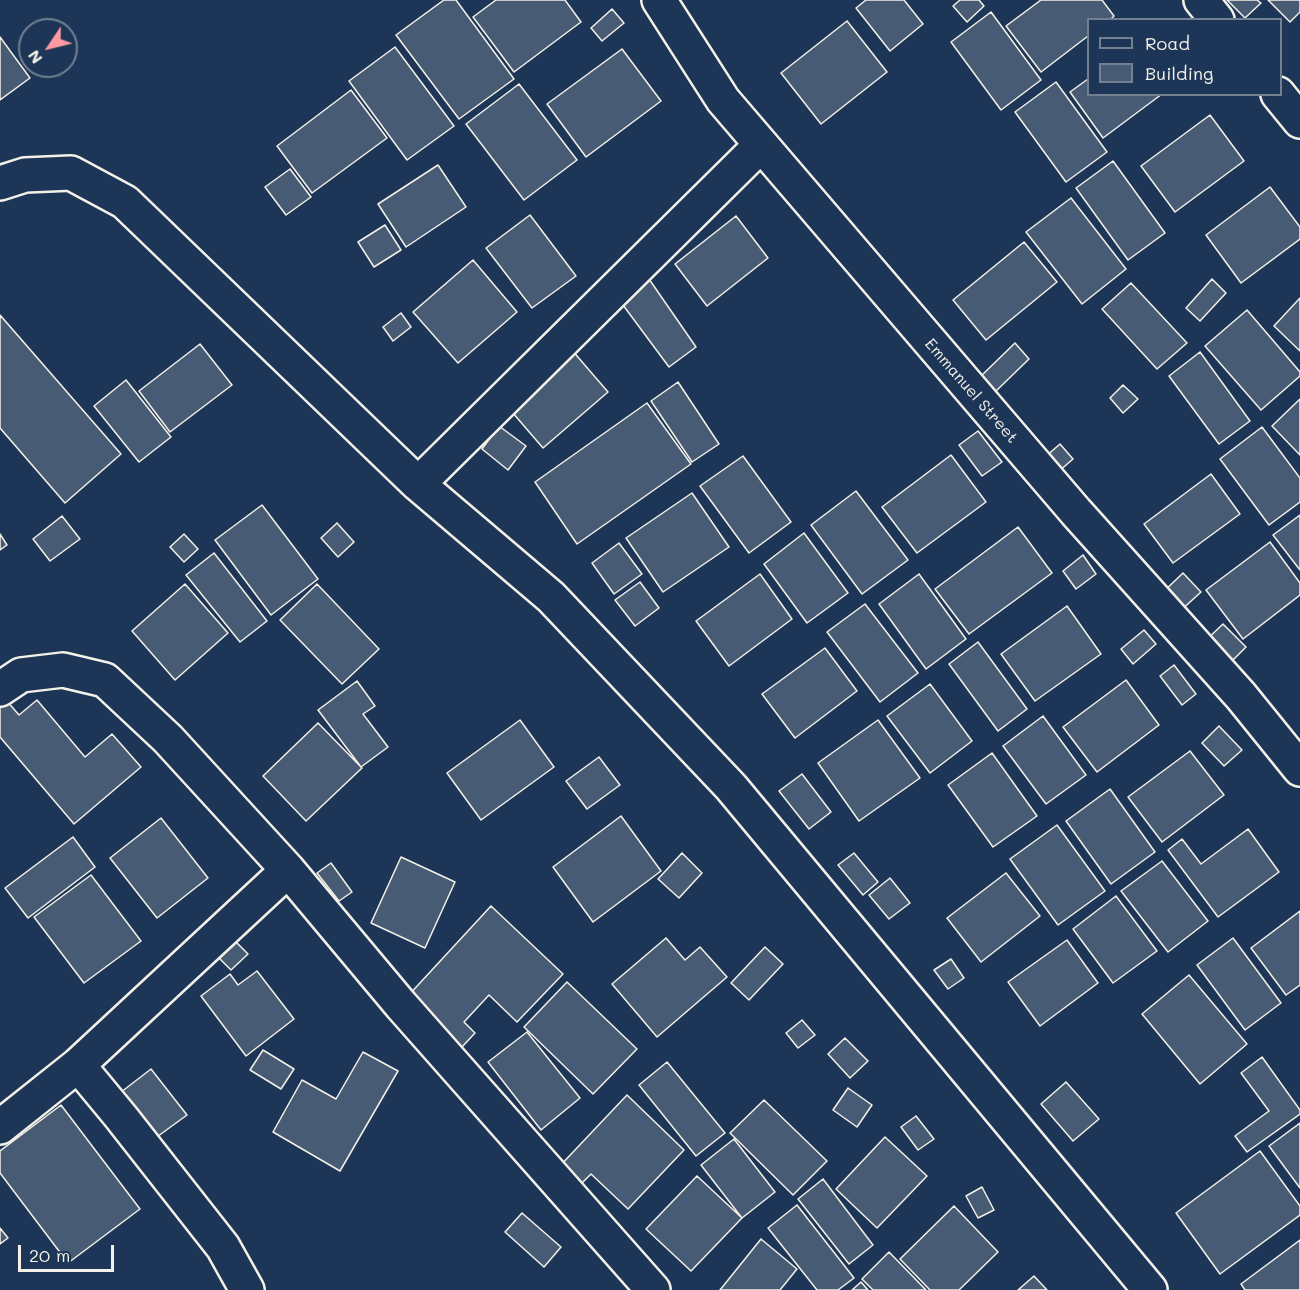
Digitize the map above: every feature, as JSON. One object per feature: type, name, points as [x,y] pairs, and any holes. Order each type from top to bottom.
[{"type":"street","name":"Emmanuel Street","points":[[659,0],[723,100],[1060,494],[1241,696],[1300,769]]},
{"type":"street","points":[[1201,0],[1214,18]]},
{"type":"street","points":[[1280,96],[1300,121]]},
{"type":"street","points":[[418,484],[761,145]]},
{"type":"street","points":[[0,183],[25,175],[71,173],[125,202],[418,484],[551,597],[731,787],[1150,1290]]},
{"type":"street","points":[[0,689],[21,675],[63,670],[105,680],[168,739],[288,870],[400,1005],[653,1290]]},
{"type":"street","points":[[0,1127],[78,1065],[288,870]]},
{"type":"street","points":[[78,1065],[223,1247],[247,1290]]},
{"type":"building","points":[[444,0],[456,0],[514,79],[459,119],[396,35]]},
{"type":"building","points":[[496,0],[565,0],[581,22],[514,72],[473,17]]},
{"type":"building","points":[[866,0],[904,0],[923,24],[890,51],[856,8]]},
{"type":"building","points":[[960,0],[979,0],[984,6],[967,22],[953,6]]},
{"type":"building","points":[[1041,0],[1102,0],[1114,16],[1112,18],[1087,18],[1087,37],[1041,72],[1006,26]]},
{"type":"building","points":[[1227,0],[1257,0],[1261,3],[1245,18]]},
{"type":"building","points":[[1268,0],[1300,0],[1300,12],[1290,22]]},
{"type":"building","points":[[612,9],[624,23],[602,41],[591,28]]},
{"type":"building","points":[[991,12],[1041,80],[1001,110],[951,42]]},
{"type":"building","points":[[847,21],[887,72],[821,124],[781,73]]},
{"type":"building","points":[[0,37],[18,62],[18,78],[30,78],[0,100]]},
{"type":"building","points":[[395,47],[454,126],[407,160],[349,81]]},
{"type":"building","points":[[622,49],[661,101],[586,157],[547,104]]},
{"type":"building","points":[[1087,80],[1087,96],[1159,96],[1103,138],[1070,92]]},
{"type":"building","points":[[1056,82],[1107,152],[1066,182],[1015,112]]},
{"type":"building","points":[[519,84],[577,160],[524,200],[466,124]]},
{"type":"building","points":[[351,90],[387,138],[312,193],[277,146]]},
{"type":"building","points":[[1210,115],[1244,161],[1175,212],[1141,166]]},
{"type":"building","points":[[1113,161],[1165,233],[1128,260],[1076,188]]},
{"type":"building","points":[[438,165],[466,207],[406,247],[378,204]]},
{"type":"building","points":[[290,169],[311,197],[286,215],[265,187]]},
{"type":"building","points":[[1270,187],[1300,227],[1300,239],[1241,283],[1206,235]]},
{"type":"building","points":[[1071,198],[1126,269],[1082,304],[1026,232]]},
{"type":"building","points":[[530,215],[576,276],[532,308],[486,248]]},
{"type":"building","points":[[736,216],[768,258],[707,306],[675,264]]},
{"type":"building","points":[[385,225],[401,250],[374,267],[358,242]]},
{"type":"building","points":[[1024,242],[1057,282],[986,340],[953,300]]},
{"type":"building","points":[[473,260],[517,312],[458,363],[413,312]]},
{"type":"building","points":[[649,279],[696,347],[669,367],[620,301]]},
{"type":"building","points":[[1212,279],[1226,293],[1200,321],[1186,308]]},
{"type":"building","points":[[1131,283],[1187,343],[1157,369],[1102,309]]},
{"type":"building","points":[[1300,298],[1300,351],[1274,326]]},
{"type":"building","points":[[1247,310],[1300,372],[1300,376],[1261,410],[1205,346]]},
{"type":"building","points":[[401,313],[411,327],[393,341],[383,327]]},
{"type":"building","points":[[0,315],[121,454],[65,503],[0,428]]},
{"type":"building","points":[[1015,343],[1029,359],[995,392],[981,376]]},
{"type":"building","points":[[200,344],[232,385],[170,432],[139,391]]},
{"type":"building","points":[[571,349],[608,392],[543,448],[506,405]]},
{"type":"building","points":[[1200,352],[1250,421],[1219,444],[1169,376]]},
{"type":"building","points":[[126,380],[171,437],[139,462],[94,406]]},
{"type":"building","points":[[678,382],[719,444],[692,462],[651,401]]},
{"type":"building","points":[[1123,385],[1138,399],[1123,413],[1110,398]]},
{"type":"building","points":[[1300,399],[1300,455],[1272,426]]},
{"type":"building","points":[[647,403],[691,464],[577,544],[535,482]]},
{"type":"building","points":[[499,426],[526,446],[508,470],[482,449]]},
{"type":"building","points":[[1262,427],[1300,478],[1300,502],[1269,525],[1220,459]]},
{"type":"building","points":[[978,431],[1002,462],[982,476],[959,445]]},
{"type":"building","points":[[1060,444],[1073,459],[1058,472],[1045,457]]},
{"type":"building","points":[[951,455],[986,502],[917,553],[882,507]]},
{"type":"building","points":[[743,456],[791,522],[749,553],[700,486]]},
{"type":"building","points":[[1211,474],[1240,514],[1173,563],[1144,524]]},
{"type":"building","points":[[856,491],[908,560],[862,594],[811,525]]},
{"type":"building","points":[[692,493],[729,547],[663,592],[626,538]]},
{"type":"building","points":[[262,505],[318,579],[271,615],[215,540]]},
{"type":"building","points":[[1300,515],[1300,570],[1273,535]]},
{"type":"building","points":[[62,516],[80,539],[50,561],[33,539]]},
{"type":"building","points":[[337,523],[354,542],[338,557],[321,538]]},
{"type":"building","points":[[1018,527],[1052,573],[969,634],[935,589]]},
{"type":"building","points":[[804,533],[848,593],[807,623],[764,564]]},
{"type":"building","points":[[0,534],[7,545],[0,550]]},
{"type":"building","points":[[184,534],[198,549],[184,562],[170,547]]},
{"type":"building","points":[[1270,542],[1300,583],[1300,595],[1243,639],[1206,590]]},
{"type":"building","points":[[619,543],[642,574],[614,594],[592,563]]},
{"type":"building","points":[[214,553],[267,621],[240,642],[186,575]]},
{"type":"building","points":[[1083,555],[1096,574],[1076,589],[1063,571]]},
{"type":"building","points":[[1183,573],[1201,592],[1178,613],[1160,595]]},
{"type":"building","points":[[760,574],[792,619],[729,666],[696,621]]},
{"type":"building","points":[[919,574],[966,639],[926,669],[879,604]]},
{"type":"building","points":[[640,582],[659,608],[635,626],[615,600]]},
{"type":"building","points":[[185,584],[228,633],[175,680],[132,631]]},
{"type":"building","points":[[317,584],[379,649],[342,684],[280,620]]},
{"type":"building","points":[[865,604],[918,673],[880,702],[827,632]]},
{"type":"building","points":[[1067,606],[1101,654],[1035,701],[1001,654]]},
{"type":"building","points":[[1223,624],[1246,647],[1226,667],[1203,643]]},
{"type":"building","points":[[1144,630],[1156,644],[1133,664],[1121,649]]},
{"type":"building","points":[[978,642],[1027,709],[998,731],[949,664]]},
{"type":"building","points":[[825,648],[857,691],[795,738],[762,694]]},
{"type":"building","points":[[1174,665],[1196,694],[1182,705],[1160,676]]},
{"type":"building","points":[[1126,680],[1159,725],[1097,772],[1063,727]]},
{"type":"building","points":[[357,681],[375,706],[363,714],[388,747],[361,767],[318,710]]},
{"type":"building","points":[[930,684],[972,741],[930,773],[887,716]]},
{"type":"building","points":[[6,700],[19,715],[37,700],[85,757],[112,734],[141,767],[74,824],[0,737],[0,706]]},
{"type":"building","points":[[1043,716],[1086,775],[1046,804],[1003,746]]},
{"type":"building","points":[[520,720],[554,767],[481,820],[447,773]]},
{"type":"building","points":[[878,720],[920,778],[859,821],[818,763]]},
{"type":"building","points":[[318,723],[362,768],[306,821],[263,776]]},
{"type":"building","points":[[1219,726],[1242,750],[1224,766],[1202,743]]},
{"type":"building","points":[[1190,751],[1224,795],[1162,842],[1128,797]]},
{"type":"building","points":[[992,753],[1037,816],[993,847],[948,785]]},
{"type":"building","points":[[599,757],[620,785],[587,809],[566,781]]},
{"type":"building","points":[[802,774],[831,812],[809,829],[779,791]]},
{"type":"building","points":[[1110,789],[1155,852],[1111,884],[1066,821]]},
{"type":"building","points":[[621,816],[661,871],[593,922],[553,867]]},
{"type":"building","points":[[161,818],[208,878],[157,918],[110,858]]},
{"type":"building","points":[[1057,825],[1105,891],[1058,925],[1010,859]]},
{"type":"building","points":[[1248,829],[1279,872],[1218,917],[1168,850],[1182,839],[1201,864]]},
{"type":"building","points":[[73,837],[95,867],[28,918],[5,888]]},
{"type":"building","points":[[682,853],[702,873],[679,898],[658,879]]},
{"type":"building","points":[[854,853],[878,882],[863,895],[838,865]]},
{"type":"building","points":[[401,857],[455,882],[425,948],[371,923]]},
{"type":"building","points":[[1162,861],[1208,921],[1168,952],[1121,891]]},
{"type":"building","points":[[331,863],[352,892],[339,901],[317,873]]},
{"type":"building","points":[[1006,873],[1040,916],[981,962],[947,918]]},
{"type":"building","points":[[91,875],[141,941],[84,983],[34,917]]},
{"type":"building","points":[[890,878],[910,903],[889,919],[869,895]]},
{"type":"building","points":[[1116,896],[1157,951],[1113,983],[1073,929]]},
{"type":"building","points":[[491,906],[563,974],[517,1022],[489,995],[464,1022],[475,1033],[461,1048],[407,997]]},
{"type":"building","points":[[1300,911],[1300,985],[1286,995],[1251,948]]},
{"type":"building","points":[[666,938],[685,960],[700,947],[727,977],[657,1037],[612,984]]},
{"type":"building","points":[[1233,938],[1281,1003],[1245,1030],[1197,965]]},
{"type":"building","points":[[233,939],[248,954],[231,970],[216,955]]},
{"type":"building","points":[[1067,940],[1098,983],[1040,1026],[1008,982]]},
{"type":"building","points":[[765,947],[783,964],[749,1000],[731,983]]},
{"type":"building","points":[[951,959],[964,978],[948,989],[934,970]]},
{"type":"building","points":[[257,971],[294,1019],[246,1056],[201,996],[230,974],[238,985]]},
{"type":"building","points":[[1189,975],[1247,1044],[1200,1084],[1142,1014]]},
{"type":"building","points":[[567,982],[637,1049],[593,1094],[524,1027]]},
{"type":"building","points":[[802,1020],[815,1035],[798,1048],[786,1033]]},
{"type":"building","points":[[527,1032],[580,1098],[541,1130],[488,1062]]},
{"type":"building","points":[[845,1038],[868,1061],[850,1078],[828,1054]]},
{"type":"building","points":[[263,1050],[294,1069],[281,1089],[250,1070]]},
{"type":"building","points":[[363,1052],[398,1071],[340,1171],[273,1132],[302,1080],[336,1099]]},
{"type":"building","points":[[1262,1057],[1300,1110],[1300,1114],[1247,1152],[1235,1136],[1269,1111],[1241,1073]]},
{"type":"building","points":[[667,1062],[725,1133],[696,1156],[639,1085]]},
{"type":"building","points":[[151,1069],[187,1115],[150,1142],[116,1096]]},
{"type":"building","points":[[1066,1082],[1099,1119],[1073,1141],[1041,1104]]},
{"type":"building","points":[[848,1088],[872,1105],[857,1127],[833,1110]]},
{"type":"building","points":[[627,1095],[684,1150],[628,1209],[591,1174],[577,1188],[557,1169]]},
{"type":"building","points":[[764,1100],[827,1161],[793,1195],[730,1133]]},
{"type":"building","points":[[61,1105],[140,1209],[68,1263],[0,1173],[0,1151]]},
{"type":"building","points":[[916,1116],[934,1139],[918,1150],[901,1127]]},
{"type":"building","points":[[1300,1123],[1300,1188],[1269,1146]]},
{"type":"building","points":[[885,1137],[927,1176],[877,1228],[836,1189]]},
{"type":"building","points":[[734,1139],[775,1192],[742,1218],[701,1165]]},
{"type":"building","points":[[1260,1151],[1300,1206],[1300,1215],[1220,1274],[1176,1213]]},
{"type":"building","points":[[697,1176],[742,1218],[691,1271],[646,1229]]},
{"type":"building","points":[[823,1179],[873,1245],[849,1264],[798,1199]]},
{"type":"building","points":[[982,1187],[994,1210],[978,1218],[966,1196]]},
{"type":"building","points":[[797,1205],[854,1278],[838,1290],[817,1290],[768,1228]]},
{"type":"building","points":[[954,1206],[998,1252],[959,1290],[930,1290],[900,1259]]},
{"type":"building","points":[[522,1213],[561,1247],[544,1267],[505,1232]]},
{"type":"building","points":[[0,1228],[8,1238],[0,1244]]},
{"type":"building","points":[[761,1239],[797,1269],[780,1290],[720,1290]]},
{"type":"building","points":[[1300,1240],[1300,1290],[1245,1290],[1241,1284]]},
{"type":"building","points":[[889,1252],[926,1290],[873,1290],[862,1279]]},
{"type":"building","points":[[1034,1276],[1047,1290],[1018,1290]]},
{"type":"building","points":[[861,1282],[868,1290],[852,1290]]}]
